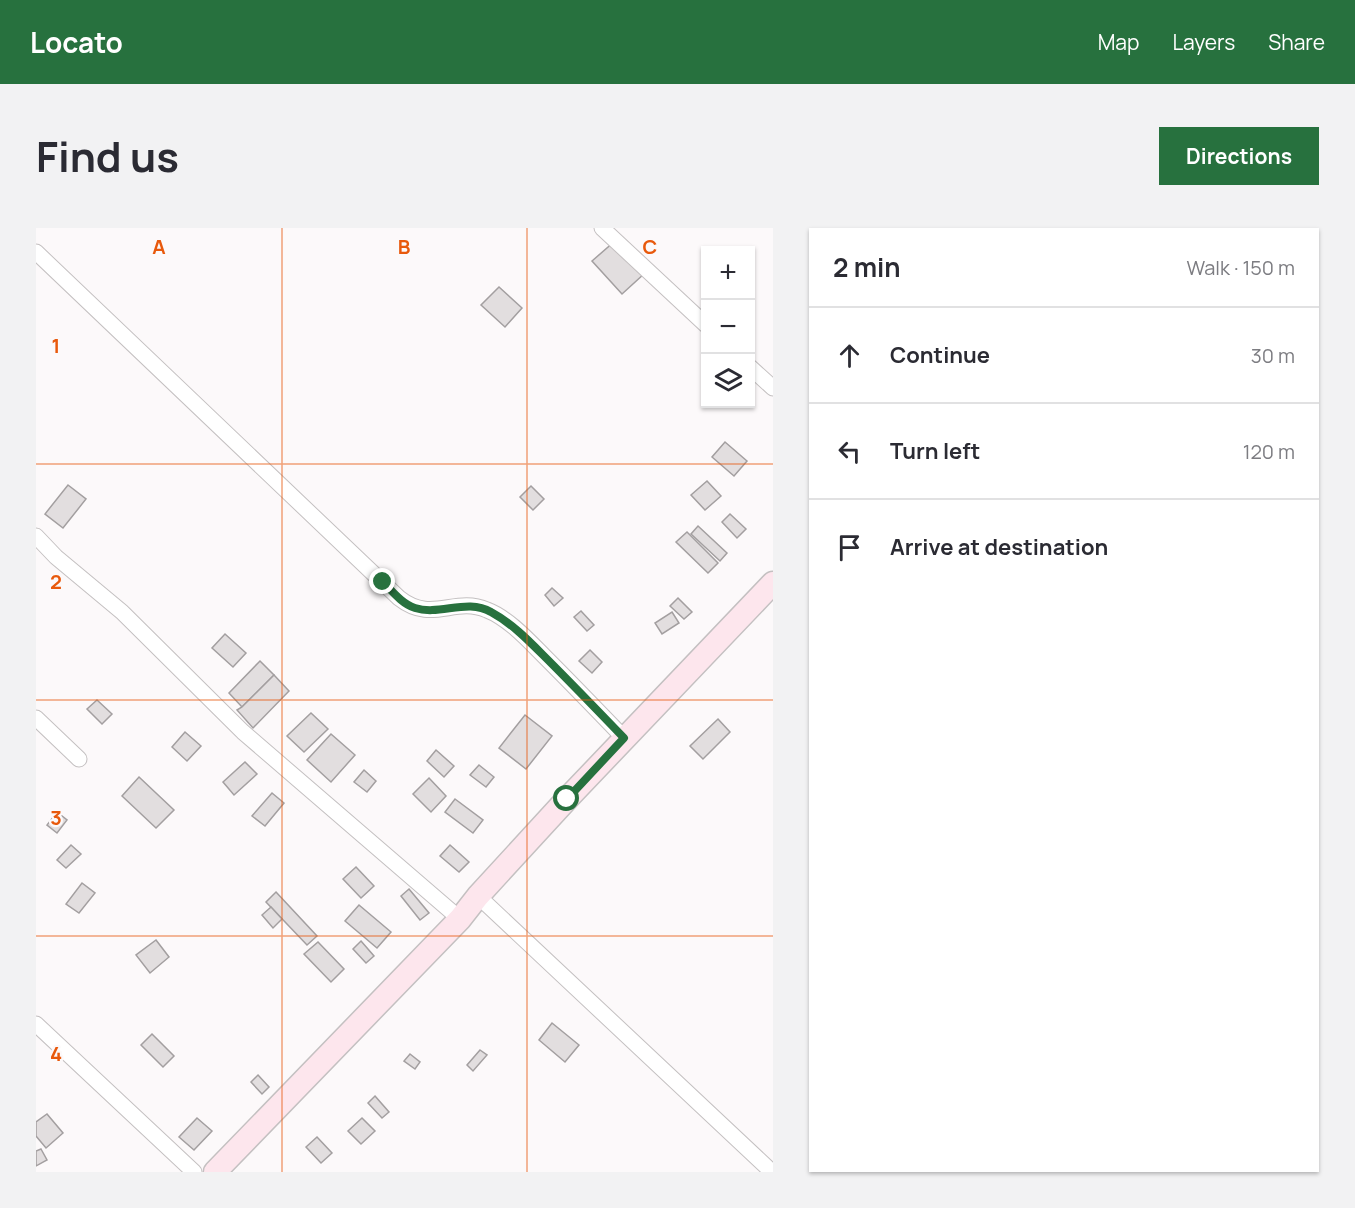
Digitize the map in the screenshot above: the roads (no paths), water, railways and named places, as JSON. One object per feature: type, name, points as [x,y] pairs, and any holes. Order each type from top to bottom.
[{"type":"main road","points":[[215,1172],[460,919],[478,896],[624,738],[773,582]]},
{"type":"street","points":[[602,228],[701,320]]},
{"type":"street","points":[[36,252],[407,605],[423,610],[470,606],[490,611],[519,632],[624,738]]},
{"type":"street","points":[[755,372],[773,388]]},
{"type":"street","points":[[36,536],[56,557],[122,612],[243,732],[460,919]]},
{"type":"street","points":[[36,718],[79,759]]},
{"type":"street","points":[[478,896],[772,1172]]},
{"type":"street","points":[[36,1024],[194,1172]]}]
